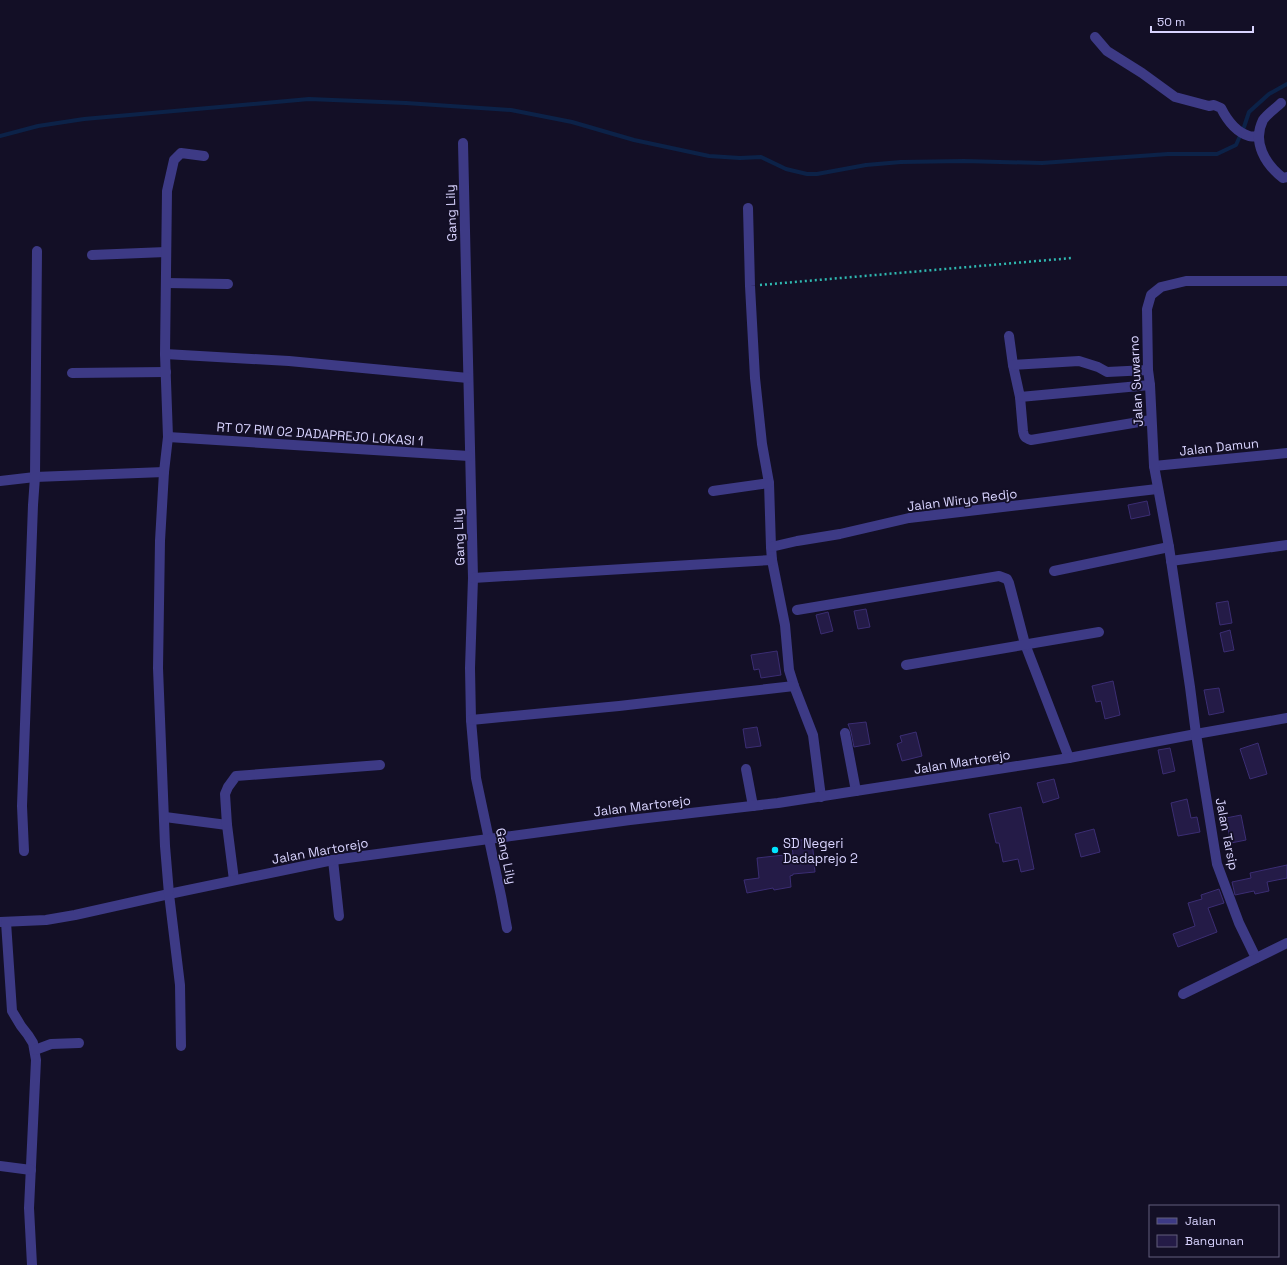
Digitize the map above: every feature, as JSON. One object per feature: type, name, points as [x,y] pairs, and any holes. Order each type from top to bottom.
[{"type":"street","points":[[1095,37],[1107,51],[1142,73],[1175,97],[1209,106],[1214,105],[1221,108],[1227,120],[1237,129],[1254,136],[1260,144],[1265,158],[1272,169],[1283,178],[1287,177]]},
{"type":"street","points":[[1254,136],[1264,119],[1281,103]]},
{"type":"street","name":"Gang Lily","points":[[462,143],[473,578],[470,668],[471,720],[476,778],[507,928]]},
{"type":"street","points":[[181,1046],[180,985],[165,846],[158,668],[160,541],[164,472],[168,437],[165,354],[167,191],[174,160],[181,153],[204,156]]},
{"type":"street","points":[[748,208],[750,286],[758,408],[762,444],[769,483],[772,560],[783,608],[789,670],[813,734],[821,797]]},
{"type":"street","points":[[24,851],[22,806],[35,477],[37,251]]},
{"type":"street","points":[[92,256],[166,252]]},
{"type":"street","name":"Jalan Suwarno","points":[[1172,561],[1154,466],[1148,370],[1147,309],[1151,294],[1161,287],[1186,281],[1287,282]]},
{"type":"street","points":[[166,283],[228,284]]},
{"type":"street","points":[[1009,336],[1013,365],[1020,397],[1024,436],[1031,440],[1151,420]]},
{"type":"street","points":[[165,354],[289,361],[468,378]]},
{"type":"street","points":[[1013,365],[1079,361],[1098,367],[1107,372],[1148,370]]},
{"type":"street","points":[[72,373],[166,372]]},
{"type":"street","points":[[1020,397],[1150,385]]},
{"type":"street","name":"RT 07 RW 02 DADAPREJO LOKASI 1","points":[[168,437],[469,456]]},
{"type":"street","name":"Jalan Damun","points":[[1154,466],[1287,452]]},
{"type":"street","points":[[0,481],[35,477],[164,472]]},
{"type":"street","points":[[713,491],[769,483]]},
{"type":"street","name":"Jalan Wiryo Redjo","points":[[771,547],[840,534],[909,518],[1158,489]]},
{"type":"street","points":[[1172,561],[1287,545]]},
{"type":"street","points":[[1054,571],[1169,547]]},
{"type":"street","points":[[473,578],[772,560]]},
{"type":"street","name":"Jalan Tarsip","points":[[1172,561],[1196,734],[1217,864],[1238,923],[1256,958]]},
{"type":"street","points":[[798,610],[1002,576],[1007,579],[1009,583],[1025,644],[1069,758]]},
{"type":"street","points":[[906,665],[1099,632]]},
{"type":"street","points":[[471,720],[619,706],[794,686]]},
{"type":"street","name":"Jalan Martorejo","points":[[3,922],[46,920],[333,860],[489,838],[821,797],[1069,758],[1287,718]]},
{"type":"street","points":[[845,733],[856,791]]},
{"type":"street","points":[[234,880],[225,794],[236,776],[380,765]]},
{"type":"street","points":[[746,769],[753,806]]},
{"type":"street","points":[[165,817],[227,824]]},
{"type":"street","points":[[333,860],[339,916]]},
{"type":"street","points":[[3,922],[12,1011],[28,1034],[35,1050],[36,1076],[29,1208],[32,1265]]},
{"type":"street","points":[[1183,994],[1287,943]]},
{"type":"street","points":[[35,1050],[51,1044],[79,1043]]},
{"type":"street","points":[[0,1166],[31,1170]]},
{"type":"path","points":[[750,286],[1072,258]]},
{"type":"building","points":[[1147,501],[1150,515],[1131,519],[1128,505]]},
{"type":"building","points":[[1228,601],[1232,623],[1220,625],[1216,603]]},
{"type":"building","points":[[866,609],[870,627],[858,629],[854,611]]},
{"type":"building","points":[[828,612],[833,631],[821,634],[816,615]]},
{"type":"building","points":[[1230,630],[1234,650],[1224,652],[1220,633]]},
{"type":"building","points":[[777,651],[781,675],[761,678],[759,669],[754,670],[751,655]]},
{"type":"building","points":[[1113,681],[1120,715],[1105,719],[1101,701],[1096,702],[1092,686]]},
{"type":"building","points":[[1219,688],[1224,712],[1209,715],[1204,690]]},
{"type":"building","points":[[866,722],[870,744],[854,747],[848,724]]},
{"type":"building","points":[[757,727],[761,746],[746,748],[743,729]]},
{"type":"building","points":[[916,732],[922,756],[902,761],[897,744],[902,742],[900,736]]},
{"type":"building","points":[[1258,743],[1267,774],[1250,779],[1240,749]]},
{"type":"building","points":[[1170,748],[1175,771],[1163,774],[1158,750]]},
{"type":"building","points":[[1054,779],[1059,798],[1043,803],[1037,783]]},
{"type":"building","points":[[1187,799],[1191,818],[1197,817],[1200,832],[1178,836],[1171,803]]},
{"type":"building","points":[[1021,807],[1034,869],[1021,872],[1018,859],[1003,862],[999,843],[996,843],[989,814]]},
{"type":"building","points":[[1241,815],[1246,840],[1231,843],[1226,818]]},
{"type":"building","points":[[1094,829],[1100,852],[1081,857],[1075,834]]},
{"type":"building","points":[[812,839],[815,872],[793,874],[790,876],[791,887],[774,890],[773,888],[747,893],[744,880],[759,878],[757,858],[793,854],[791,841]]},
{"type":"building","points":[[1287,865],[1287,878],[1267,882],[1269,891],[1255,894],[1254,891],[1235,895],[1232,882],[1251,878],[1250,873]]},
{"type":"building","points":[[1219,889],[1224,903],[1208,908],[1217,932],[1178,947],[1173,934],[1195,926],[1188,903],[1202,899],[1201,895]]},
{"type":"waterway","points":[[0,136],[38,126],[84,119],[309,99],[406,103],[511,110],[572,122],[634,140],[709,156],[740,158],[761,157],[786,169],[807,174],[817,174],[866,165],[901,162],[964,161],[1042,163],[1168,154],[1217,154],[1236,145],[1249,112],[1269,94],[1287,84]]},
{"type":"place","name":"SD Negeri Dadaprejo 2","points":[[775,850]]}]
